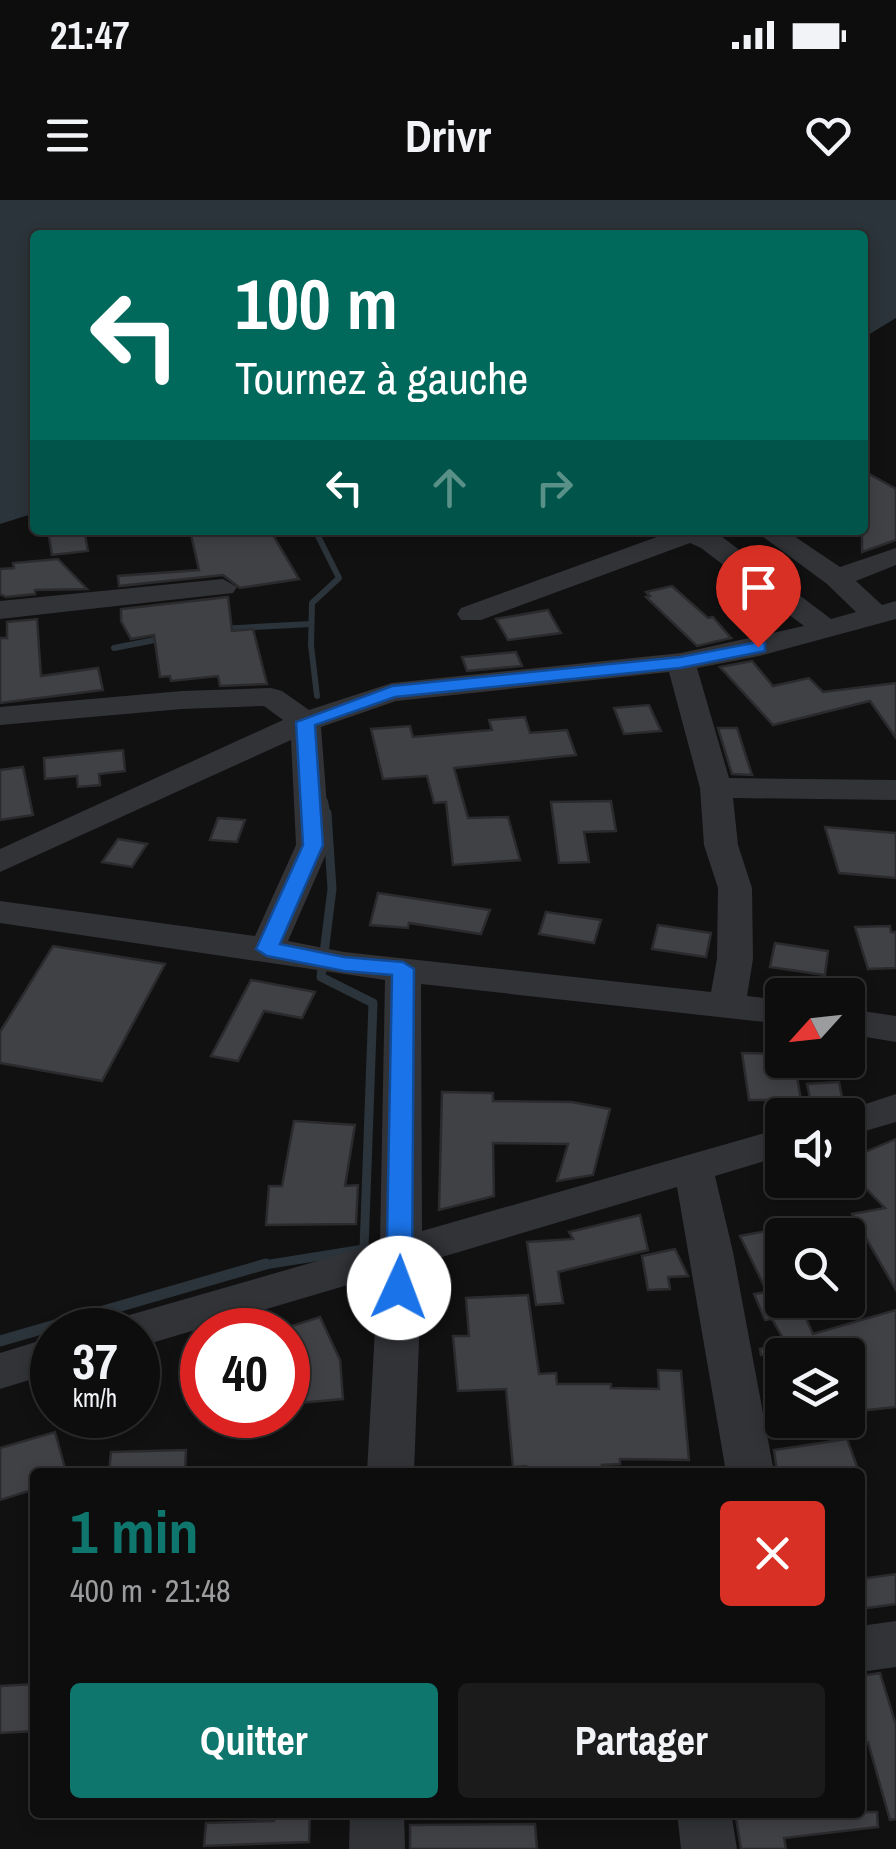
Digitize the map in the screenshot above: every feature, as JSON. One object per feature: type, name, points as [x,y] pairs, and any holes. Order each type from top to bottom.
[{"type":"street","points":[[471,614],[554,580],[687,535]]},
{"type":"street","points":[[693,535],[711,542],[828,630]]},
{"type":"street","points":[[774,535],[886,612]]},
{"type":"street","points":[[837,578],[896,556]]},
{"type":"street","points":[[0,610],[223,588]]},
{"type":"street","points":[[0,862],[305,722],[392,692],[680,662],[828,630],[886,612]]},
{"type":"street","points":[[680,662],[716,788],[721,844],[735,888],[735,959],[727,1004]]},
{"type":"street","points":[[0,716],[182,700],[270,698],[305,722]]},
{"type":"street","points":[[274,950],[313,845],[305,722]]},
{"type":"street","points":[[716,788],[896,790]]},
{"type":"street","points":[[0,912],[274,950],[344,964],[765,1010]]},
{"type":"street","points":[[390,1468],[401,1251],[403,969]]},
{"type":"street","points":[[865,1024],[896,1029]]},
{"type":"street","points":[[865,1117],[896,1108]]},
{"type":"street","points":[[160,1323],[765,1147]]},
{"type":"street","points":[[692,1169],[712,1252],[749,1468]]},
{"type":"street","points":[[0,1370],[30,1361]]},
{"type":"street","points":[[865,1648],[896,1644]]},
{"type":"street","points":[[376,1849],[377,1818]]},
{"type":"street","points":[[705,1818],[709,1849]]},
{"type":"shaded area","points":[[0,200],[896,200],[896,318],[868,335],[868,230],[30,230],[30,515],[0,524]]},
{"type":"building","points":[[868,473],[896,489],[896,540],[862,552],[862,535],[868,535]]},
{"type":"building","points":[[49,535],[85,535],[88,551],[52,555]]},
{"type":"building","points":[[191,535],[273,535],[299,579],[240,588],[223,575],[119,586],[118,576],[199,570]]},
{"type":"building","points":[[58,559],[87,589],[35,590],[35,594],[6,597],[0,594],[0,569],[14,568],[13,563]]},
{"type":"building","points":[[672,586],[708,618],[713,617],[731,638],[697,646],[646,597],[650,596],[646,592]]},
{"type":"building","points":[[228,597],[232,631],[253,629],[267,684],[220,686],[218,676],[171,681],[170,676],[160,677],[154,635],[131,639],[121,621],[121,609]]},
{"type":"building","points":[[548,610],[561,633],[508,640],[496,619]]},
{"type":"building","points":[[37,619],[41,676],[98,668],[103,690],[0,703],[0,638],[7,638],[7,622]]},
{"type":"building","points":[[516,652],[522,666],[467,671],[462,657]]},
{"type":"building","points":[[752,661],[773,686],[809,678],[823,692],[896,683],[896,738],[870,701],[773,725],[720,667]]},
{"type":"building","points":[[649,705],[661,731],[624,734],[614,708]]},
{"type":"building","points":[[525,717],[530,733],[567,730],[576,755],[454,768],[468,818],[508,817],[520,860],[453,865],[446,802],[434,803],[427,776],[383,779],[371,729],[410,726],[413,737],[492,730],[489,720]]},
{"type":"building","points":[[718,728],[737,728],[752,775],[732,774]]},
{"type":"building","points":[[123,750],[125,771],[99,774],[100,785],[78,787],[77,776],[45,779],[44,758]]},
{"type":"building","points":[[23,767],[33,815],[0,820],[0,770]]},
{"type":"building","points":[[611,801],[616,831],[584,832],[589,862],[559,863],[551,802]]},
{"type":"building","points":[[218,818],[245,820],[237,842],[210,840]]},
{"type":"building","points":[[825,827],[896,833],[896,878],[839,873]]},
{"type":"building","points":[[118,839],[147,844],[132,867],[102,862]]},
{"type":"building","points":[[378,893],[490,910],[481,934],[409,923],[408,928],[370,925]]},
{"type":"building","points":[[546,912],[601,920],[594,943],[539,934]]},
{"type":"building","points":[[658,925],[711,933],[706,957],[652,949]]},
{"type":"building","points":[[890,926],[891,932],[896,932],[896,968],[868,969],[855,927]]},
{"type":"building","points":[[775,943],[828,951],[825,975],[770,967]]},
{"type":"building","points":[[53,946],[165,964],[102,1081],[0,1063],[0,1032]]},
{"type":"building","points":[[251,980],[315,992],[302,1018],[264,1011],[238,1061],[211,1056]]},
{"type":"building","points":[[742,1053],[765,1054],[765,1078],[797,1078],[801,1098],[749,1100]]},
{"type":"building","points":[[839,1082],[842,1098],[810,1098],[807,1084]]},
{"type":"building","points":[[442,1092],[493,1093],[493,1101],[572,1102],[610,1109],[593,1175],[557,1181],[568,1144],[493,1143],[494,1196],[439,1210]]},
{"type":"building","points":[[294,1121],[355,1125],[345,1186],[358,1185],[356,1224],[266,1225],[269,1186],[282,1186]]},
{"type":"building","points":[[896,1139],[896,1290],[865,1236],[865,1218],[854,1218],[852,1214],[885,1208],[865,1187],[865,1152]]},
{"type":"building","points":[[640,1215],[648,1250],[558,1272],[563,1303],[536,1305],[527,1242],[573,1239],[569,1232]]},
{"type":"building","points":[[765,1231],[765,1288],[740,1236]]},
{"type":"building","points":[[675,1249],[688,1276],[668,1277],[670,1289],[648,1290],[642,1256]]},
{"type":"building","points":[[765,1292],[765,1318],[806,1318],[813,1334],[896,1310],[896,1407],[865,1410],[865,1338],[783,1338],[772,1319],[765,1320],[754,1294]]},
{"type":"building","points":[[528,1295],[539,1374],[556,1373],[557,1384],[659,1389],[658,1370],[681,1371],[689,1460],[620,1459],[620,1464],[602,1468],[513,1467],[506,1389],[458,1391],[453,1336],[469,1336],[466,1298]]},
{"type":"building","points":[[320,1317],[340,1360],[343,1399],[310,1402],[310,1320]]},
{"type":"building","points":[[34,1438],[57,1438],[65,1468],[30,1468],[30,1491],[0,1500],[0,1448]]},
{"type":"building","points":[[847,1439],[858,1468],[776,1468],[774,1450]]},
{"type":"building","points":[[186,1450],[185,1468],[109,1468],[111,1452]]},
{"type":"building","points":[[896,1574],[896,1604],[865,1608],[865,1578]]},
{"type":"building","points":[[880,1673],[896,1725],[896,1819],[890,1820],[865,1742],[865,1675]]},
{"type":"building","points":[[30,1684],[30,1731],[0,1733],[0,1686]]},
{"type":"building","points":[[865,1812],[877,1812],[878,1827],[784,1838],[786,1849],[741,1849],[736,1818],[865,1818]]},
{"type":"building","points":[[310,1818],[309,1842],[204,1846],[206,1823]]},
{"type":"building","points":[[535,1824],[537,1849],[410,1849],[410,1825]]},
{"type":"waterway","points":[[317,696],[311,645],[312,603],[339,578],[318,535]]},
{"type":"waterway","points":[[220,629],[310,624]]},
{"type":"waterway","points":[[114,648],[165,638]]},
{"type":"waterway","points":[[325,801],[328,816]]},
{"type":"waterway","points":[[260,1266],[364,1249],[373,1003],[321,977],[332,889],[327,813]]},
{"type":"waterway","points":[[260,1266],[266,1264]]},
{"type":"waterway","points":[[0,1341],[260,1266]]},
{"type":"route","points":[[399,1288],[403,969],[344,964],[267,949],[313,845],[305,722],[392,692],[680,662],[758,647]]}]
